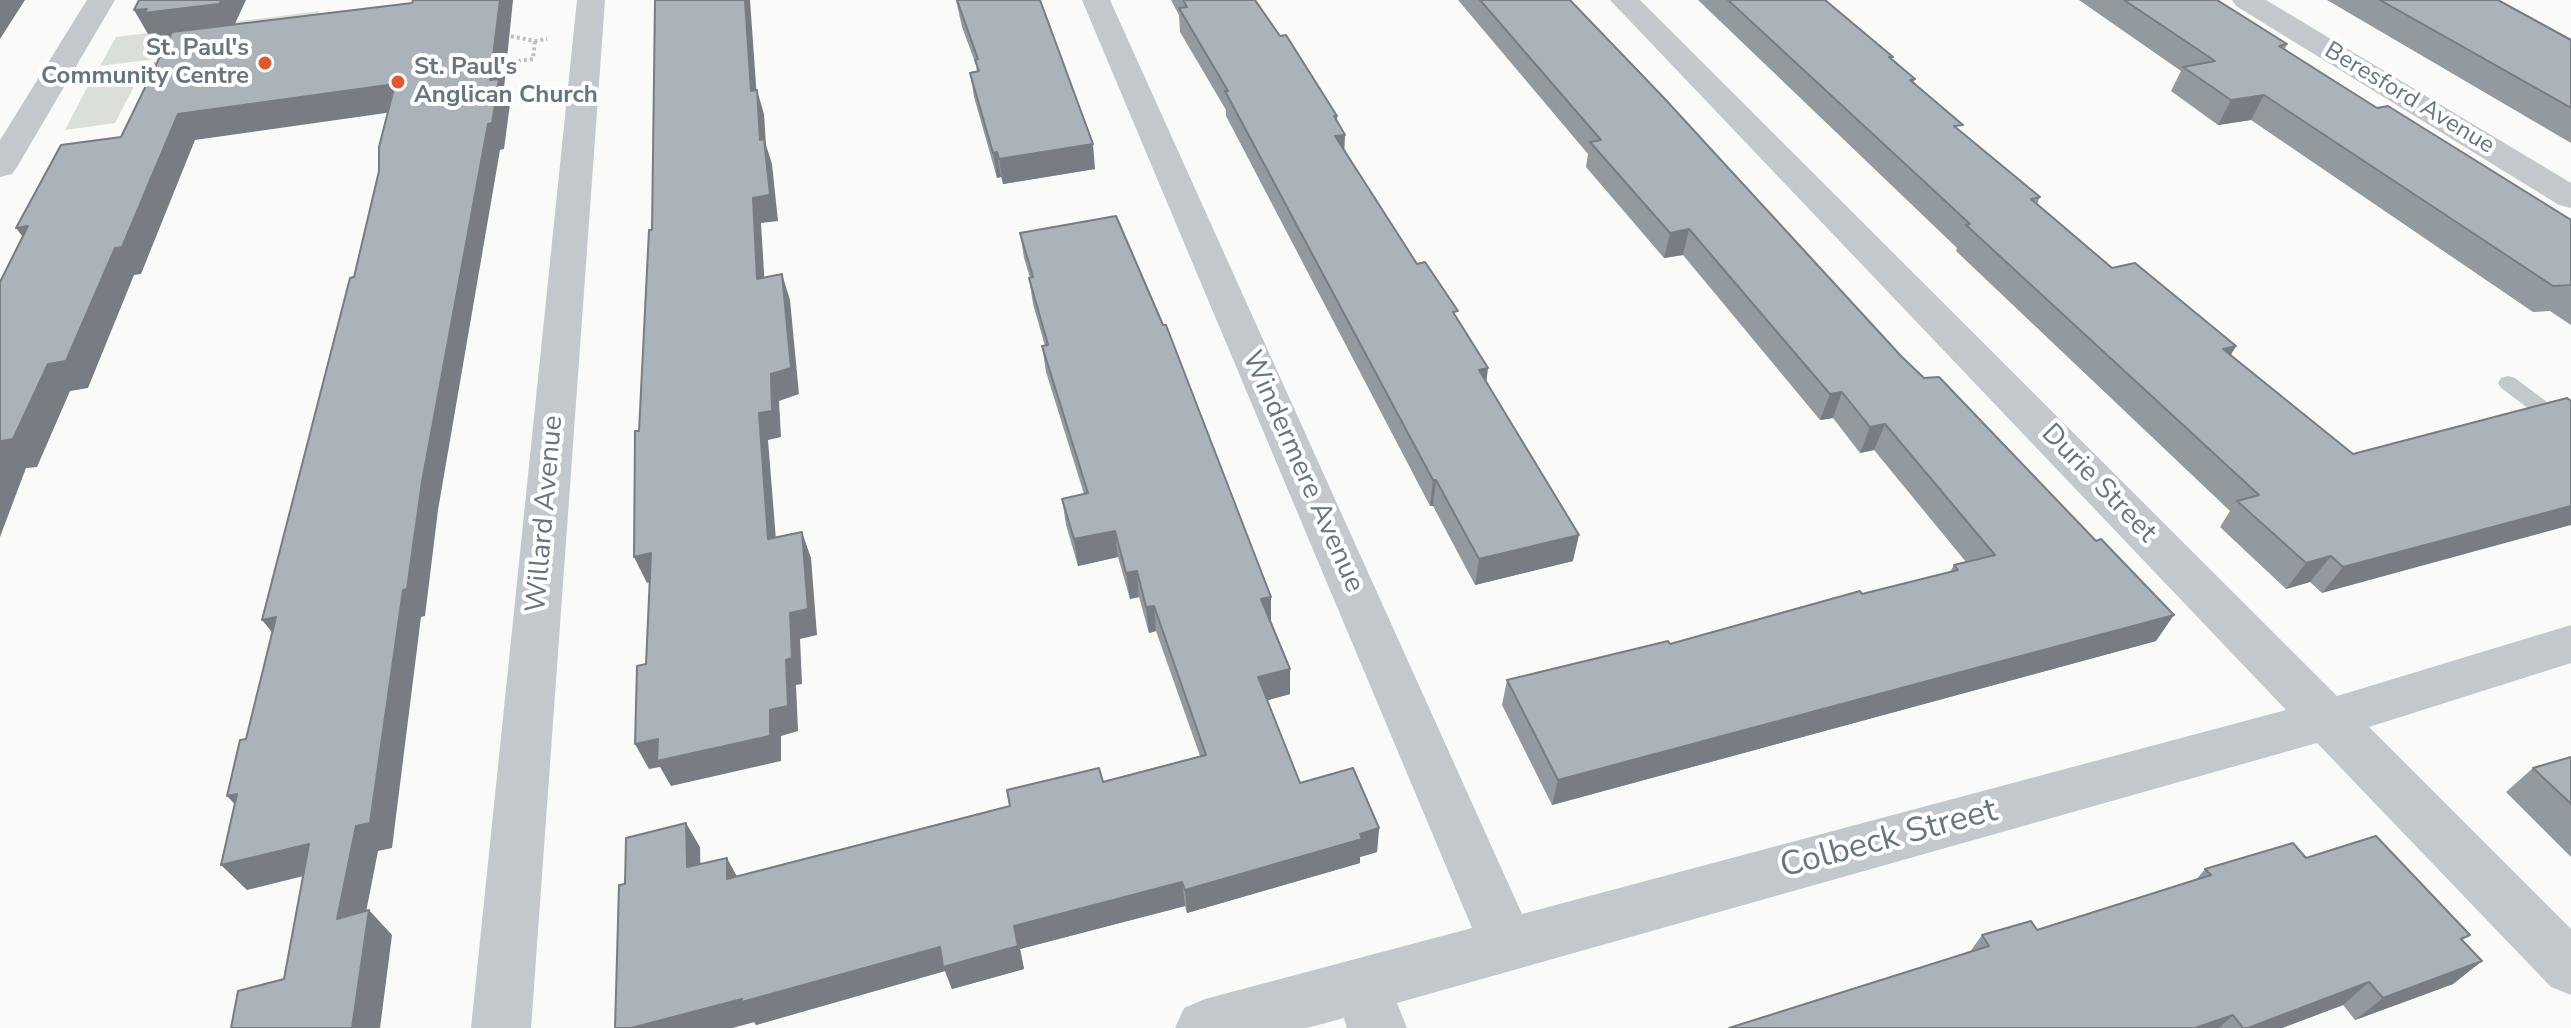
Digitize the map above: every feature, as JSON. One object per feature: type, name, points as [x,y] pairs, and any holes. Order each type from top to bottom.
[{"type":"street","points":[[0,167],[101,0]]},
{"type":"street","name":"Windermere Avenue","points":[[1096,0],[1507,944]]},
{"type":"street","name":"Durie Street","points":[[1624,0],[2571,968]]},
{"type":"street","name":"Beresford Avenue","points":[[2246,0],[2571,198]]},
{"type":"street","name":"Willard Avenue","points":[[501,1028],[589,17]]},
{"type":"street","name":"Colbeck Street","points":[[1205,1028],[1369,1006],[1507,944],[2328,719],[2571,644]]},
{"type":"lane","points":[[2508,383],[2571,430]]},
{"type":"path","points":[[499,34],[535,41],[589,17]]},
{"type":"path","points":[[506,63],[533,59],[535,41]]},
{"type":"path","points":[[151,74],[158,59],[173,57]]},
{"type":"path","points":[[48,87],[157,75]]},
{"type":"shaded area","points":[[319,11],[310,40],[100,66],[116,37]]},
{"type":"shaded area","points":[[140,75],[115,123],[65,130],[90,82]]},
{"type":"building","points":[[139,0],[222,0],[219,4],[144,13],[147,9],[134,10]]},
{"type":"building","points":[[413,0],[500,0],[490,80],[499,79],[422,482],[407,589],[403,590],[370,823],[356,826],[337,919],[369,910],[352,1028],[231,1028],[238,991],[284,979],[309,844],[221,865],[237,794],[227,796],[240,740],[246,739],[276,617],[262,620],[350,278],[354,277],[379,171],[379,147],[395,84],[178,114],[122,247],[115,248],[66,361],[48,364],[13,439],[2,441],[0,446],[0,282],[28,226],[16,228],[61,145],[121,137],[172,32],[412,3]]},
{"type":"building","points":[[655,0],[745,0],[751,91],[757,90],[760,140],[764,139],[770,195],[753,198],[757,279],[782,274],[791,368],[771,374],[772,411],[759,413],[768,539],[802,532],[808,609],[790,613],[792,658],[786,660],[788,706],[770,710],[770,736],[657,761],[658,739],[635,744],[637,666],[646,664],[651,553],[634,557],[635,431],[639,431],[649,230],[652,230]]},
{"type":"building","points":[[957,0],[1040,0],[1093,144],[999,159],[997,152],[993,153],[970,73],[979,71],[975,60],[978,59]]},
{"type":"building","points":[[1183,0],[1255,0],[1280,36],[1286,35],[1337,116],[1334,116],[1345,135],[1335,136],[1417,264],[1425,262],[1458,311],[1453,312],[1488,368],[1479,370],[1579,535],[1479,559],[1436,480],[1433,480],[1225,91],[1228,91],[1179,8],[1187,7]]},
{"type":"building","points":[[1480,0],[1570,0],[1901,356],[1924,378],[1939,377],[2096,541],[2101,539],[2174,615],[1558,780],[1507,680],[1668,641],[1670,644],[1860,591],[1862,594],[1958,570],[1954,565],[1995,555],[1885,424],[1870,427],[1842,392],[1830,394],[1689,229],[1670,233],[1590,142],[1601,140]]},
{"type":"building","points":[[1728,0],[1825,0],[1893,57],[1889,57],[1915,79],[1910,80],[1963,125],[1954,126],[2040,197],[2031,199],[2112,268],[2135,263],[2236,346],[2223,349],[2353,454],[2567,398],[2571,401],[2571,506],[2343,567],[2331,556],[2306,563],[2237,501],[2259,495]]},
{"type":"building","points":[[2124,0],[2217,0],[2287,44],[2279,46],[2377,108],[2388,106],[2571,220],[2571,285],[2553,286],[2264,95],[2231,100],[2183,67],[2215,61]]},
{"type":"building","points":[[2380,0],[2498,0],[2571,40],[2571,108]]},
{"type":"building","points":[[1116,216],[1163,325],[1166,325],[1271,597],[1261,599],[1290,669],[1258,677],[1300,783],[1353,768],[1379,828],[1360,834],[1362,839],[1185,890],[1182,882],[1014,926],[1018,946],[943,967],[940,947],[742,1002],[742,999],[631,1028],[615,1028],[619,885],[625,884],[626,838],[686,823],[687,867],[727,858],[727,879],[1010,806],[1007,790],[1099,768],[1103,782],[1206,755],[1154,606],[1146,607],[1137,571],[1126,573],[1115,531],[1074,539],[1062,499],[1088,493],[1042,346],[1048,345],[1020,233]]},
{"type":"building","points":[[2571,757],[2571,804],[2533,768]]},
{"type":"building","points":[[2376,836],[2470,935],[2461,939],[2482,961],[2383,998],[2369,982],[2248,1028],[2243,1028],[2233,1015],[2195,1028],[1729,1028],[1989,946],[1982,935],[2031,921],[2037,930],[2211,875],[2205,869],[2293,843],[2306,858]]},
{"type":"place","name":"St. Paul's Community Centre","points":[[265,63]]},
{"type":"place","name":"St. Paul's Anglican Church","points":[[398,82]]}]
